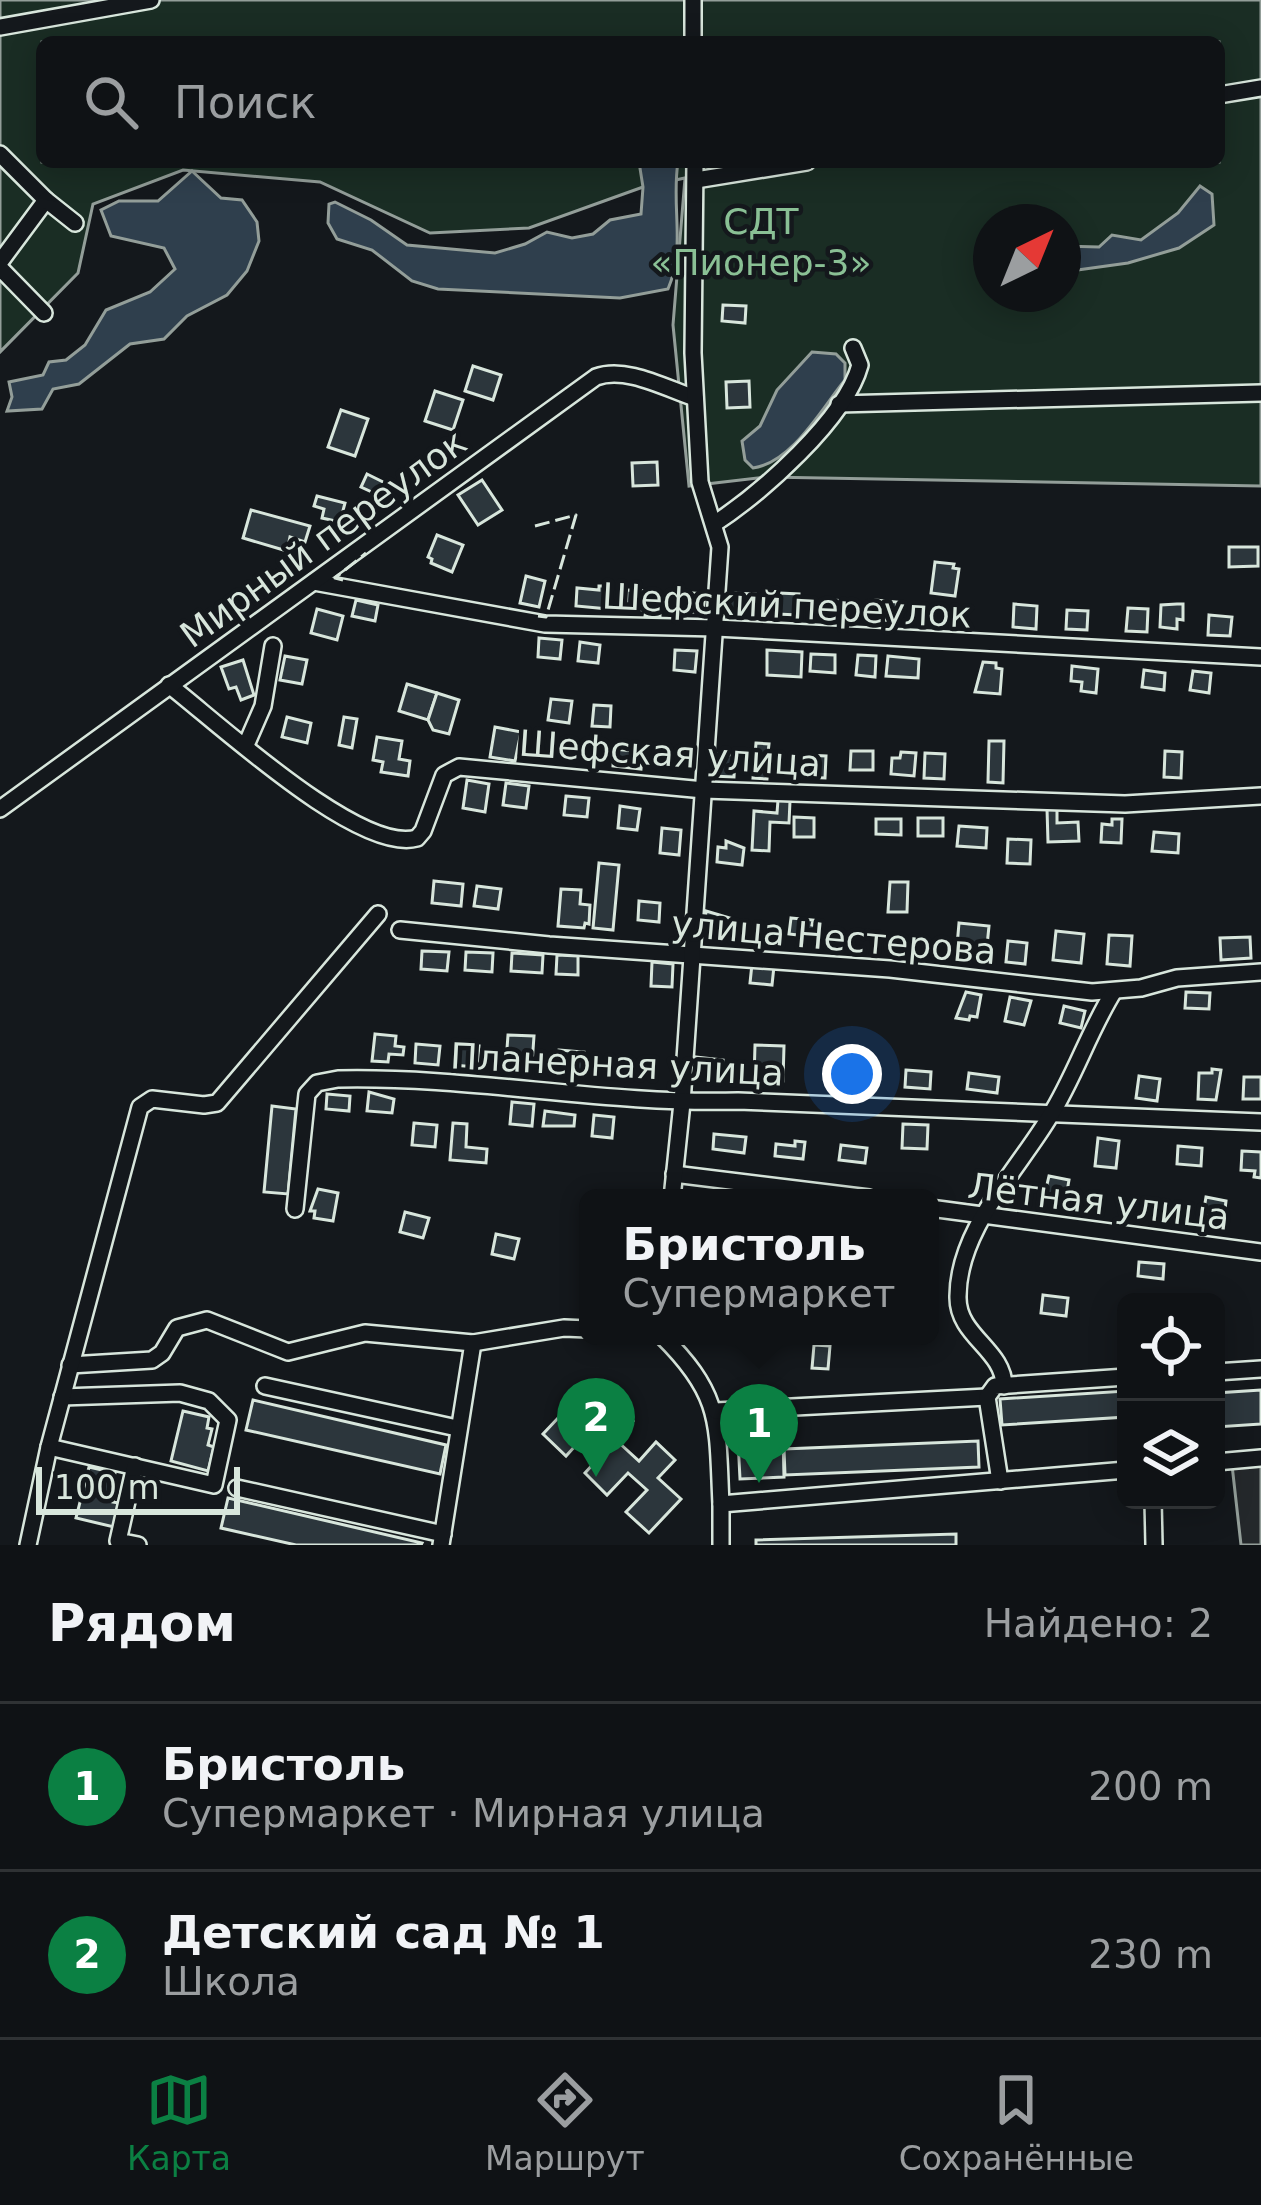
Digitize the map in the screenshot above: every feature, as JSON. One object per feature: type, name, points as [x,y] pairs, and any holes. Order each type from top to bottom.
[{"type":"street","points":[[0,27],[151,0]]},
{"type":"street","points":[[693,0],[693,36]]},
{"type":"street","points":[[1225,94],[1261,88]]},
{"type":"street","points":[[0,154],[75,223]]},
{"type":"street","points":[[673,1189],[720,548],[700,482],[695,398],[695,168]]},
{"type":"street","points":[[696,180],[770,168]]},
{"type":"street","points":[[44,313],[0,265],[46,200]]},
{"type":"street","points":[[714,524],[790,463],[839,404],[860,365],[854,348]]},
{"type":"street","name":"Мирный переулок","points":[[0,808],[596,377],[610,372],[625,375],[695,398]]},
{"type":"street","points":[[839,404],[1261,393]]},
{"type":"street","name":"Шефский переулок","points":[[314,582],[545,624],[716,628],[1261,657]]},
{"type":"street","points":[[246,745],[262,706],[273,646]]},
{"type":"street","name":"Шефская улица","points":[[169,685],[356,828],[398,841],[417,838],[423,831],[445,775],[459,767],[704,790],[1125,804],[1261,796]]},
{"type":"street","points":[[28,1545],[49,1447],[140,1107],[152,1099],[217,1103],[378,914]]},
{"type":"street","name":"улица Нестерова","points":[[400,930],[890,969],[1092,992],[1261,972]]},
{"type":"street","points":[[1004,1385],[1002,1370],[967,1329],[958,1307],[958,1291],[984,1217],[1051,1116],[1114,991]]},
{"type":"street","name":"Планерная улица","points":[[295,1209],[307,1094],[316,1083],[359,1078],[682,1103],[1261,1122]]},
{"type":"street","points":[[674,1174],[796,1189]]},
{"type":"street","name":"Лётная улица","points":[[939,1210],[1261,1252]]},
{"type":"street","points":[[70,1365],[152,1360],[177,1328],[207,1320],[288,1352],[365,1333],[473,1343],[579,1329]]},
{"type":"street","points":[[237,1488],[442,1539],[473,1343]]},
{"type":"street","points":[[670,1345],[692,1369],[716,1411],[721,1545]]},
{"type":"street","points":[[1225,1371],[1261,1369]]},
{"type":"street","points":[[1000,1480],[987,1397],[995,1386],[1117,1379]]},
{"type":"street","points":[[265,1385],[457,1428]]},
{"type":"street","points":[[49,1447],[214,1484],[228,1420],[209,1401],[180,1393],[62,1397]]},
{"type":"street","points":[[716,1411],[987,1397]]},
{"type":"street","points":[[1225,1461],[1261,1459]]},
{"type":"street","points":[[135,1466],[118,1541],[137,1545]]},
{"type":"street","points":[[721,1504],[1117,1471]]},
{"type":"street","points":[[1153,1509],[1154,1545]]},
{"type":"green space","name":"СДТ «Пионер-3»","points":[[0,0],[1261,0],[1261,486],[766,477],[689,486],[673,325],[685,178],[643,187],[529,228],[430,233],[320,182],[183,170],[93,204],[78,273],[0,352]]},
{"type":"shaded area","points":[[1261,1462],[1261,1545],[1241,1545],[1232,1465]]},
{"type":"water","points":[[640,168],[677,168],[673,273],[668,289],[620,298],[438,289],[412,281],[372,250],[337,239],[328,223],[329,204],[335,202],[407,245],[495,253],[547,232],[572,238],[593,234],[610,220],[641,214]]},
{"type":"water","points":[[192,171],[221,198],[242,200],[257,222],[259,241],[247,271],[227,295],[187,316],[164,339],[130,344],[79,384],[53,389],[42,409],[7,411],[12,397],[9,382],[43,375],[49,362],[66,360],[85,345],[106,310],[150,292],[175,269],[164,248],[111,236],[101,210],[119,201],[158,201]]},
{"type":"water","points":[[1200,186],[1212,194],[1214,225],[1179,248],[1128,263],[1081,270],[1081,246],[1099,247],[1112,235],[1141,240],[1178,213]]},
{"type":"water","points":[[812,352],[836,354],[845,363],[845,380],[793,445],[753,468],[745,460],[742,441],[760,426],[777,390]]},
{"type":"building","points":[[723,305],[746,306],[745,323],[722,321]]},
{"type":"building","points":[[473,366],[501,375],[493,400],[465,391]]},
{"type":"building","points":[[749,381],[750,407],[727,408],[726,382]]},
{"type":"building","points":[[435,391],[463,400],[453,430],[425,421]]},
{"type":"building","points":[[341,410],[368,419],[355,456],[328,447]]},
{"type":"building","points":[[657,462],[658,485],[633,486],[632,463]]},
{"type":"building","points":[[367,474],[391,486],[385,498],[361,487]]},
{"type":"building","points":[[482,480],[502,510],[478,525],[458,495]]},
{"type":"building","points":[[317,496],[345,503],[340,522],[322,518],[324,509],[314,506]]},
{"type":"building","points":[[251,510],[310,526],[305,542],[290,537],[287,551],[243,538]]},
{"type":"building","points":[[437,535],[463,545],[452,572],[428,557]]},
{"type":"building","points":[[1229,547],[1258,547],[1258,566],[1229,567]]},
{"type":"building","points":[[935,562],[959,569],[955,596],[931,593]]},
{"type":"building","points":[[526,576],[545,581],[539,607],[520,603]]},
{"type":"building","points":[[599,586],[610,586],[609,609],[576,606],[577,588],[599,590]]},
{"type":"building","points":[[627,590],[649,591],[649,601],[660,601],[660,617],[645,616],[646,610],[626,609]]},
{"type":"building","points":[[682,592],[705,594],[703,613],[680,611]]},
{"type":"building","points":[[728,593],[755,594],[754,613],[728,612]]},
{"type":"building","points":[[779,593],[799,594],[798,615],[777,614]]},
{"type":"building","points":[[824,599],[845,601],[843,620],[822,618]]},
{"type":"building","points":[[356,600],[378,605],[375,621],[352,616]]},
{"type":"building","points":[[875,600],[897,602],[895,621],[873,619]]},
{"type":"building","points":[[1014,604],[1037,606],[1036,629],[1013,627]]},
{"type":"building","points":[[1183,604],[1183,620],[1177,619],[1177,629],[1160,627],[1161,605]]},
{"type":"building","points":[[1128,608],[1148,609],[1147,632],[1126,631]]},
{"type":"building","points":[[317,609],[343,616],[337,640],[311,633]]},
{"type":"building","points":[[1067,610],[1088,611],[1087,630],[1066,629]]},
{"type":"building","points":[[1209,615],[1232,617],[1230,636],[1208,635]]},
{"type":"building","points":[[539,638],[562,640],[560,659],[538,657]]},
{"type":"building","points":[[580,642],[600,645],[598,663],[578,661]]},
{"type":"building","points":[[675,650],[697,651],[695,672],[674,670]]},
{"type":"building","points":[[767,650],[802,652],[801,677],[767,675]]},
{"type":"building","points":[[811,654],[835,655],[835,673],[810,671]]},
{"type":"building","points":[[858,655],[876,656],[875,677],[856,675]]},
{"type":"building","points":[[285,656],[307,660],[302,684],[280,680]]},
{"type":"building","points":[[888,656],[919,659],[918,678],[886,676]]},
{"type":"building","points":[[243,660],[254,695],[241,700],[236,687],[229,689],[221,667]]},
{"type":"building","points":[[983,662],[1002,669],[1000,694],[975,692]]},
{"type":"building","points":[[1072,666],[1098,669],[1096,693],[1081,691],[1082,682],[1071,681]]},
{"type":"building","points":[[1144,670],[1165,673],[1164,690],[1142,687]]},
{"type":"building","points":[[1193,671],[1211,673],[1209,693],[1190,690]]},
{"type":"building","points":[[407,684],[437,693],[428,720],[399,711]]},
{"type":"building","points":[[437,693],[459,700],[449,734],[433,730],[428,720]]},
{"type":"building","points":[[551,699],[572,701],[569,723],[548,720]]},
{"type":"building","points":[[594,705],[611,706],[610,727],[592,726]]},
{"type":"building","points":[[287,717],[311,723],[307,743],[282,737]]},
{"type":"building","points":[[344,717],[357,719],[352,748],[339,745]]},
{"type":"building","points":[[495,727],[521,732],[515,761],[490,757]]},
{"type":"building","points":[[377,737],[402,741],[399,759],[410,761],[408,776],[381,772],[383,762],[373,760]]},
{"type":"building","points":[[989,741],[1004,741],[1003,783],[988,782]]},
{"type":"building","points":[[756,743],[769,744],[768,753],[775,753],[767,779],[753,778]]},
{"type":"building","points":[[634,745],[643,745],[641,769],[613,766],[614,749],[634,751]]},
{"type":"building","points":[[851,751],[873,751],[873,770],[850,770]]},
{"type":"building","points":[[1165,751],[1182,752],[1181,778],[1164,777]]},
{"type":"building","points":[[901,752],[916,753],[914,776],[891,774],[892,758],[900,758]]},
{"type":"building","points":[[925,753],[945,754],[944,779],[924,778]]},
{"type":"building","points":[[713,754],[735,755],[734,777],[712,776]]},
{"type":"building","points":[[804,755],[826,756],[825,778],[803,777]]},
{"type":"building","points":[[467,780],[489,784],[485,812],[463,808]]},
{"type":"building","points":[[506,783],[529,786],[526,808],[503,805]]},
{"type":"building","points":[[566,796],[589,798],[587,817],[564,815]]},
{"type":"building","points":[[778,800],[790,801],[789,823],[770,822],[769,851],[752,850],[754,811],[777,813]]},
{"type":"building","points":[[620,806],[640,809],[637,830],[618,828]]},
{"type":"building","points":[[1047,809],[1057,809],[1057,823],[1078,822],[1079,841],[1048,842]]},
{"type":"building","points":[[794,817],[814,818],[814,837],[794,837]]},
{"type":"building","points":[[918,818],[943,818],[943,836],[918,836]]},
{"type":"building","points":[[876,819],[901,819],[901,835],[876,834]]},
{"type":"building","points":[[1112,819],[1122,819],[1121,843],[1101,842],[1102,824],[1112,825]]},
{"type":"building","points":[[959,826],[987,828],[986,848],[957,846]]},
{"type":"building","points":[[662,828],[681,830],[679,855],[660,853]]},
{"type":"building","points":[[1154,832],[1179,834],[1178,853],[1152,851]]},
{"type":"building","points":[[1008,839],[1031,840],[1030,864],[1007,863]]},
{"type":"building","points":[[726,841],[744,848],[742,865],[717,862],[718,847],[726,848]]},
{"type":"building","points":[[599,863],[619,865],[613,930],[593,928]]},
{"type":"building","points":[[434,881],[463,884],[461,906],[432,903]]},
{"type":"building","points":[[890,882],[908,882],[907,912],[888,912]]},
{"type":"building","points":[[477,886],[501,889],[498,909],[474,906]]},
{"type":"building","points":[[561,889],[581,890],[580,904],[590,905],[589,924],[584,928],[558,926]]},
{"type":"building","points":[[639,901],[660,903],[659,922],[638,920]]},
{"type":"building","points":[[706,911],[730,918],[728,933],[704,930]]},
{"type":"building","points":[[791,918],[813,920],[815,937],[789,934]]},
{"type":"building","points":[[959,923],[989,926],[987,946],[957,946]]},
{"type":"building","points":[[1056,931],[1084,934],[1081,963],[1053,960]]},
{"type":"building","points":[[1109,935],[1132,936],[1130,966],[1107,964]]},
{"type":"building","points":[[1250,937],[1251,958],[1221,960],[1220,938]]},
{"type":"building","points":[[1008,941],[1027,943],[1025,964],[1006,962]]},
{"type":"building","points":[[422,951],[449,952],[447,971],[421,969]]},
{"type":"building","points":[[466,952],[493,953],[492,972],[465,970]]},
{"type":"building","points":[[512,953],[543,955],[542,973],[511,971]]},
{"type":"building","points":[[557,955],[578,956],[578,975],[556,974]]},
{"type":"building","points":[[652,962],[673,964],[672,987],[651,986]]},
{"type":"building","points":[[752,964],[774,966],[772,985],[750,983]]},
{"type":"building","points":[[966,992],[981,995],[977,1017],[969,1020],[956,1018]]},
{"type":"building","points":[[1186,992],[1210,993],[1209,1009],[1185,1008]]},
{"type":"building","points":[[1010,997],[1031,1001],[1024,1025],[1005,1021]]},
{"type":"building","points":[[1064,1006],[1085,1011],[1081,1028],[1060,1023]]},
{"type":"building","points":[[375,1034],[396,1036],[395,1046],[404,1047],[403,1055],[389,1054],[388,1062],[372,1061]]},
{"type":"building","points":[[508,1035],[534,1036],[532,1064],[506,1062]]},
{"type":"building","points":[[416,1044],[440,1046],[438,1065],[415,1063]]},
{"type":"building","points":[[453,1044],[479,1046],[477,1067],[452,1065]]},
{"type":"building","points":[[755,1045],[784,1046],[783,1081],[754,1079]]},
{"type":"building","points":[[559,1050],[584,1052],[582,1073],[558,1071]]},
{"type":"building","points":[[696,1057],[723,1060],[721,1079],[694,1075]]},
{"type":"building","points":[[1212,1069],[1221,1070],[1216,1100],[1198,1099],[1199,1073],[1212,1073]]},
{"type":"building","points":[[906,1070],[931,1072],[930,1089],[905,1087]]},
{"type":"building","points":[[969,1073],[999,1077],[997,1093],[967,1089]]},
{"type":"building","points":[[1139,1076],[1160,1079],[1157,1101],[1136,1098]]},
{"type":"building","points":[[1244,1077],[1261,1077],[1261,1099],[1243,1099]]},
{"type":"building","points":[[369,1092],[394,1099],[392,1113],[367,1111]]},
{"type":"building","points":[[327,1094],[350,1096],[349,1111],[326,1109]]},
{"type":"building","points":[[512,1102],[534,1104],[532,1126],[510,1124]]},
{"type":"building","points":[[272,1106],[296,1109],[288,1194],[264,1192]]},
{"type":"building","points":[[545,1111],[575,1115],[574,1126],[543,1126]]},
{"type":"building","points":[[594,1115],[614,1117],[612,1138],[592,1136]]},
{"type":"building","points":[[414,1123],[437,1125],[435,1147],[412,1145]]},
{"type":"building","points":[[453,1123],[467,1124],[466,1147],[487,1149],[486,1163],[450,1160]]},
{"type":"building","points":[[903,1124],[928,1125],[927,1149],[902,1148]]},
{"type":"building","points":[[714,1134],[746,1137],[744,1153],[713,1149]]},
{"type":"building","points":[[1098,1138],[1119,1141],[1116,1168],[1095,1166]]},
{"type":"building","points":[[795,1141],[805,1142],[803,1159],[775,1156],[776,1144],[795,1146]]},
{"type":"building","points":[[841,1145],[867,1148],[865,1163],[839,1160]]},
{"type":"building","points":[[1178,1146],[1202,1148],[1201,1166],[1177,1164]]},
{"type":"building","points":[[1242,1151],[1261,1152],[1261,1178],[1254,1177],[1255,1171],[1241,1170]]},
{"type":"building","points":[[1049,1176],[1069,1180],[1065,1203],[1049,1200],[1051,1194],[1045,1193]]},
{"type":"building","points":[[318,1189],[338,1193],[333,1221],[314,1218],[315,1211],[310,1211]]},
{"type":"building","points":[[1206,1197],[1226,1201],[1224,1218],[1203,1215]]},
{"type":"building","points":[[405,1212],[429,1218],[423,1238],[400,1232]]},
{"type":"building","points":[[496,1234],[519,1239],[514,1259],[492,1254]]},
{"type":"building","points":[[1139,1262],[1164,1264],[1163,1279],[1138,1276]]},
{"type":"building","points":[[1043,1295],[1068,1298],[1066,1316],[1041,1313]]},
{"type":"building","points":[[814,1345],[830,1346],[828,1369],[812,1368]]},
{"type":"building","points":[[1261,1390],[1261,1424],[1225,1426],[1225,1392]]},
{"type":"building","points":[[1117,1392],[1117,1418],[1002,1425],[1000,1399]]},
{"type":"building","points":[[253,1400],[446,1445],[440,1474],[246,1430]]},
{"type":"building","points":[[575,1400],[598,1421],[614,1403],[633,1421],[616,1440],[639,1461],[656,1442],[675,1460],[658,1478],[681,1499],[649,1533],[626,1512],[647,1490],[628,1473],[607,1495],[585,1473],[605,1451],[586,1434],[566,1456],[543,1434]]},
{"type":"building","points":[[183,1411],[209,1417],[208,1445],[214,1447],[208,1471],[171,1461]]},
{"type":"building","points":[[783,1438],[784,1477],[740,1479],[738,1440]]},
{"type":"building","points":[[978,1441],[979,1467],[785,1475],[784,1449]]},
{"type":"building","points":[[89,1467],[115,1473],[113,1502],[119,1503],[114,1527],[76,1518]]},
{"type":"building","points":[[228,1498],[422,1543],[296,1545],[221,1528]]},
{"type":"building","points":[[956,1534],[956,1545],[756,1545],[756,1540]]},
{"type":"fence","points":[[535,526],[576,515],[546,617],[538,616]]},
{"type":"fence","points":[[343,580],[335,578],[366,553]]},
{"type":"place","name":"Детский сад № 1","points":[[596,1477]]},
{"type":"place","name":"Бристоль","points":[[759,1483]]}]
